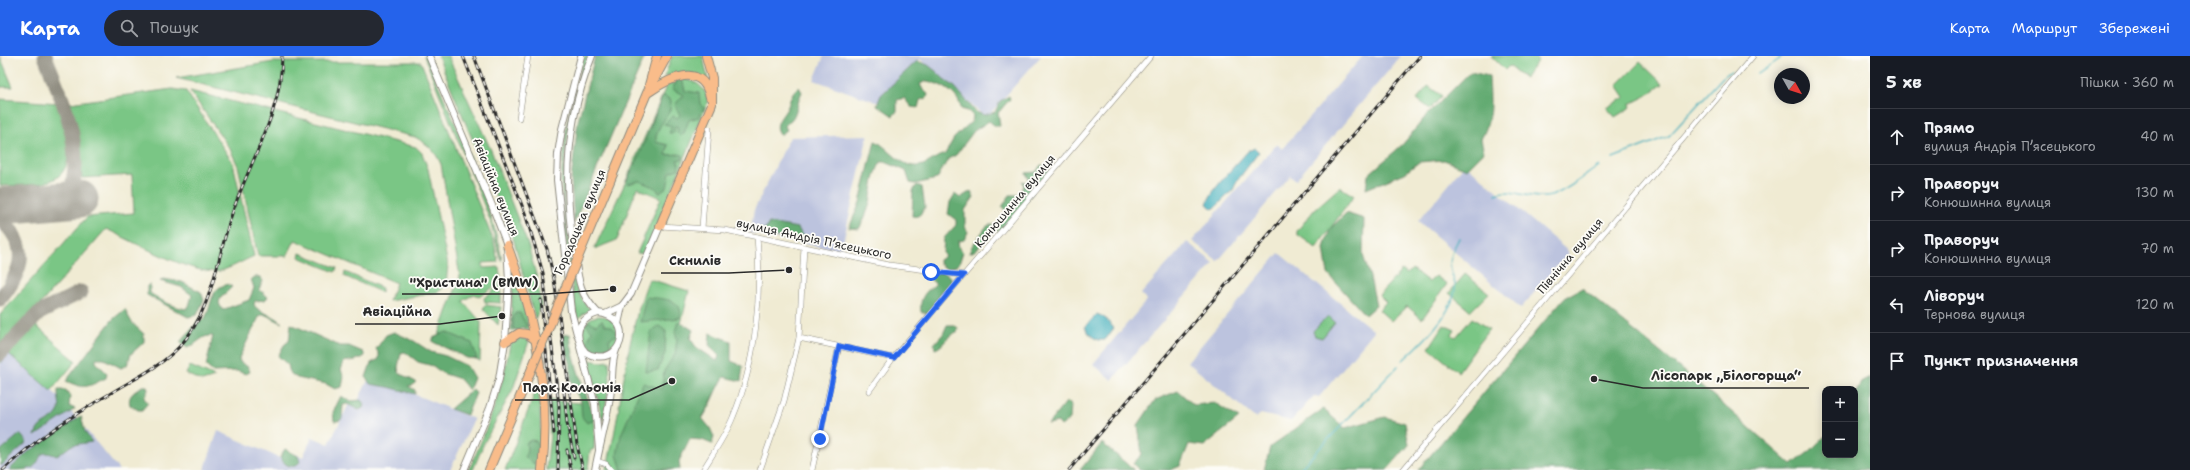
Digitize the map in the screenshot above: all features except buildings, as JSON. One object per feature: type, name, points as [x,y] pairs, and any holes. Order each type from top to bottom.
[{"type":"main road","name":"Городоцька вулиця","points":[[489,470],[647,93],[667,56]]},
{"type":"main road","points":[[660,226],[712,104],[712,78],[706,56]]},
{"type":"main road","name":"Городоцька вулиця","points":[[647,93],[655,58]]},
{"type":"main road","points":[[647,93],[667,80],[686,75],[694,77],[703,83],[708,90],[712,104]]},
{"type":"main road","points":[[507,245],[518,272],[536,340],[544,400],[546,437],[542,470]]},
{"type":"main road","points":[[505,342],[519,333],[527,334],[536,340]]},
{"type":"street","name":"Авіаційна вулиця","points":[[429,56],[507,245],[509,281],[505,342],[499,379],[490,408],[464,470]]},
{"type":"street","points":[[519,118],[528,56]]},
{"type":"street","points":[[581,56],[562,129],[557,180],[571,311],[595,404],[599,449]]},
{"type":"street","points":[[592,56],[586,72],[572,128],[567,180],[571,236],[580,288],[585,300],[598,313]]},
{"type":"street","name":"Конюшинна вулиця","points":[[869,391],[894,358],[1151,56]]},
{"type":"street","name":"Північна вулиця","points":[[1403,470],[1753,56]]},
{"type":"street","points":[[702,228],[709,129]]},
{"type":"street","points":[[595,470],[609,403],[612,359],[621,338],[618,324],[622,306],[631,294],[660,226]]},
{"type":"street","name":"вулиця Андрія Пʼясецького","points":[[660,226],[725,230],[889,265],[964,275]]},
{"type":"street","points":[[703,470],[733,418],[743,390],[756,325],[760,271],[757,237]]},
{"type":"street","points":[[760,470],[784,401],[799,338],[804,247]]},
{"type":"street","points":[[605,314],[622,306]]},
{"type":"street","points":[[616,350],[605,356],[592,356],[582,348],[579,341],[579,329],[581,323],[586,318],[598,313],[605,314],[615,320],[618,324]]},
{"type":"street","points":[[799,338],[894,358]]},
{"type":"street","points":[[812,470],[839,346]]},
{"type":"street","points":[[597,461],[606,464],[611,470]]},
{"type":"shaded area","points":[[824,56],[1041,56],[986,118],[920,59],[879,103],[814,80]]},
{"type":"shaded area","points":[[1363,56],[1401,56],[1296,180],[1290,176],[1218,261],[1192,241],[1277,144],[1282,149]]},
{"type":"shaded area","points":[[868,135],[841,251],[750,233],[754,210],[790,137]]},
{"type":"shaded area","points":[[1465,164],[1569,252],[1521,308],[1418,221]]},
{"type":"shaded area","points":[[1187,242],[1214,263],[1112,380],[1093,364],[1147,300],[1141,294]]},
{"type":"shaded area","points":[[1279,253],[1374,331],[1319,397],[1314,396],[1291,421],[1261,414],[1255,418],[1187,362]]},
{"type":"shaded area","points":[[9,354],[59,397],[119,470],[0,470],[0,363]]},
{"type":"shaded area","points":[[370,376],[474,419],[450,470],[204,470],[218,431],[280,458],[284,449],[303,457],[312,437],[329,444],[349,404],[355,407]]},
{"type":"green space","points":[[0,56],[13,87],[0,87]]},
{"type":"green space","points":[[424,56],[426,56],[459,131],[479,182],[496,234],[501,261],[490,220]]},
{"type":"green space","points":[[438,56],[448,56],[491,150],[528,245],[537,278],[541,305],[535,319],[514,241]]},
{"type":"green space","points":[[584,56],[589,56],[579,85],[571,116],[566,147],[564,178],[566,218],[575,279],[582,298],[591,310],[583,314],[577,320],[566,243],[561,180],[566,128]]},
{"type":"green space","points":[[595,56],[645,56],[574,223],[571,180],[578,121]]},
{"type":"green space","points":[[672,56],[703,56],[709,85],[699,77],[688,73],[664,77]]},
{"type":"green space","points":[[1491,56],[1533,56],[1538,60],[1525,78],[1509,66],[1505,70]]},
{"type":"green space","points":[[917,61],[928,65],[955,87],[976,112],[984,115],[995,112],[1000,101],[1009,96],[1010,99],[998,113],[1000,126],[995,126],[989,121],[974,131],[956,155],[948,159],[937,179],[915,184],[910,183],[906,171],[885,162],[881,162],[875,177],[869,206],[864,220],[859,229],[849,228],[860,202],[875,141],[880,143],[902,162],[916,166],[923,165],[945,154],[954,138],[972,121],[973,116],[968,111],[961,109],[960,103],[953,94],[938,84],[927,81],[920,84],[923,90],[928,94],[927,98],[920,100],[918,108],[911,107],[904,98],[897,100],[897,111],[893,116],[877,105],[881,95]]},
{"type":"green space","points":[[273,62],[421,62],[494,242],[498,262],[483,263],[483,268],[499,267],[501,282],[479,297],[474,294],[463,301],[481,322],[480,361],[438,337],[460,277],[441,164],[434,152],[424,142],[415,137],[176,78]]},
{"type":"green space","points":[[1640,62],[1663,84],[1646,96],[1630,104],[1631,107],[1615,117],[1607,108],[1625,97],[1617,85]]},
{"type":"green space","points":[[1470,72],[1489,76],[1490,109],[1485,131],[1481,139],[1484,152],[1467,169],[1444,160],[1419,162],[1405,173],[1366,189],[1368,175],[1403,144],[1426,116]]},
{"type":"green space","points":[[678,79],[683,82],[685,91],[699,93],[700,104],[704,108],[699,117],[689,120],[684,133],[680,136],[677,133],[678,127],[675,126],[674,133],[669,133],[672,126],[664,124],[673,116],[677,118],[680,115],[675,105],[683,95],[672,89]]},
{"type":"green space","points":[[680,79],[695,82],[699,85],[705,92],[708,102],[645,254],[637,253],[661,198],[637,188],[617,240],[594,249],[626,181],[665,89],[669,83]]},
{"type":"green space","points":[[1428,86],[1442,96],[1430,109],[1417,99]]},
{"type":"green space","points":[[799,87],[802,92],[795,113],[792,119],[785,126],[787,130],[780,135],[777,127],[778,123],[788,106],[793,93]]},
{"type":"green space","points":[[172,89],[186,91],[233,163],[254,256],[220,271],[195,269],[146,249],[106,229],[0,350],[0,315],[87,217],[134,213],[132,175],[82,178],[78,139],[70,103]]},
{"type":"green space","points":[[190,91],[416,147],[422,153],[428,169],[448,265],[446,285],[438,292],[389,301],[396,283],[295,240],[287,256],[258,256],[238,166],[230,149]]},
{"type":"green space","points":[[663,95],[671,100],[671,106],[667,116],[660,126],[656,136],[656,142],[668,145],[666,155],[683,155],[683,159],[677,160],[679,163],[678,169],[670,172],[667,188],[659,193],[656,188],[639,181],[628,184],[626,182],[638,159]]},
{"type":"green space","points":[[0,99],[59,103],[67,135],[68,146],[68,158],[60,175],[50,181],[38,184],[0,186]]},
{"type":"green space","points":[[1041,165],[1049,166],[1049,171],[1039,182],[1032,185],[1026,173],[1036,172]]},
{"type":"green space","points":[[1022,181],[1028,183],[1033,193],[1000,230],[993,230],[976,250],[969,253],[972,246],[986,227],[989,225],[997,225],[1004,217],[1007,212],[1002,207],[1010,195],[1019,195],[1024,186]]},
{"type":"green space","points":[[917,185],[922,187],[925,207],[920,214],[917,216],[912,216],[913,191]]},
{"type":"green space","points":[[1340,187],[1354,196],[1316,248],[1297,234],[1297,231],[1315,209]]},
{"type":"green space","points":[[971,191],[974,197],[965,210],[965,227],[968,232],[964,240],[958,241],[959,248],[963,252],[959,264],[947,270],[939,263],[939,260],[945,256],[943,253],[944,238],[956,225],[956,220],[948,214],[950,202],[955,194],[960,198]]},
{"type":"green space","points":[[1346,213],[1364,219],[1363,255],[1370,277],[1376,305],[1365,315],[1328,274],[1324,248],[1330,229]]},
{"type":"green space","points":[[769,223],[798,228],[803,237],[800,242],[754,232],[759,228],[765,230]]},
{"type":"green space","points":[[300,253],[337,268],[335,272],[299,257]]},
{"type":"green space","points":[[513,266],[530,330],[520,328],[511,331]]},
{"type":"green space","points":[[1412,269],[1429,282],[1436,276],[1447,284],[1422,319],[1407,306],[1391,321],[1379,310],[1386,302],[1379,295],[1402,270],[1407,274]]},
{"type":"green space","points":[[932,271],[946,274],[952,281],[951,286],[945,296],[929,314],[921,312],[921,302],[922,298],[929,289],[936,284],[930,279],[928,274]]},
{"type":"green space","points":[[345,272],[382,288],[381,292],[344,276]]},
{"type":"green space","points":[[1465,274],[1489,293],[1471,311],[1449,293]]},
{"type":"green space","points":[[260,277],[263,281],[259,289],[268,297],[265,300],[255,301],[254,305],[282,323],[266,315],[261,315],[258,319],[239,358],[240,362],[248,367],[250,372],[246,374],[237,371],[213,372],[206,366],[213,336],[203,338],[191,347],[187,348],[180,342],[197,323],[205,318],[208,313],[212,297],[218,289],[229,284],[232,287],[220,299],[219,303],[222,310],[249,300],[254,288],[251,279]]},
{"type":"green space","points":[[163,279],[182,282],[201,292],[204,300],[197,315],[188,317],[147,295],[147,286],[150,284],[150,293],[158,298],[181,308],[186,309],[189,306],[192,295],[181,287],[160,281]]},
{"type":"green space","points":[[649,279],[689,291],[679,332],[692,335],[690,343],[727,368],[710,406],[671,470],[606,470],[612,446],[634,326]]},
{"type":"green space","points":[[501,284],[501,303],[485,302],[484,298]]},
{"type":"green space","points":[[1582,288],[1710,393],[1792,465],[1810,451],[1822,439],[1822,458],[1858,458],[1858,388],[1862,381],[1870,377],[1870,470],[1418,470],[1564,298]]},
{"type":"green space","points":[[646,297],[670,300],[675,303],[679,306],[681,311],[680,318],[640,322]]},
{"type":"green space","points":[[485,305],[501,307],[498,325],[483,309]]},
{"type":"green space","points":[[125,309],[132,323],[144,334],[144,342],[131,354],[127,365],[121,368],[104,359],[96,359],[96,362],[107,373],[106,378],[95,384],[86,386],[78,386],[66,381],[112,320]]},
{"type":"green space","points":[[515,313],[520,313],[527,326],[517,331],[513,328],[513,318]]},
{"type":"green space","points":[[600,316],[613,322],[619,335],[613,348],[600,354],[587,348],[581,335],[587,322]]},
{"type":"green space","points":[[1328,316],[1335,322],[1322,338],[1315,336],[1313,331]]},
{"type":"green space","points":[[1472,318],[1489,329],[1458,372],[1429,348],[1444,325],[1455,330],[1452,335],[1456,337]]},
{"type":"green space","points":[[602,320],[605,325],[614,329],[617,335],[609,339],[610,346],[604,352],[589,349],[586,345],[592,331],[586,324],[589,321],[596,325]]},
{"type":"green space","points":[[678,321],[693,330],[690,338],[696,347],[717,361],[719,356],[709,345],[710,333],[731,341],[731,361],[743,366],[741,381],[724,377],[702,418],[710,428],[714,437],[712,444],[702,440],[690,439],[679,461],[680,469],[622,470],[617,455],[621,435],[643,383],[662,389],[664,371],[675,354],[677,339],[675,332]]},
{"type":"green space","points":[[33,323],[76,361],[51,391],[9,354],[0,363],[0,357]]},
{"type":"green space","points":[[291,324],[340,346],[349,346],[363,352],[365,356],[362,358],[344,362],[341,370],[344,377],[342,387],[335,389],[326,384],[297,378],[290,373],[288,365],[278,356],[284,345],[289,341]]},
{"type":"green space","points":[[947,325],[954,325],[958,328],[957,332],[951,335],[941,346],[935,349],[934,344],[943,334]]},
{"type":"green space","points":[[659,326],[666,331],[665,353],[658,370],[646,372],[651,331]]},
{"type":"green space","points":[[394,332],[414,341],[431,352],[446,356],[467,366],[474,378],[469,390],[460,379],[442,373],[433,366],[418,362],[405,352],[401,353],[398,367],[399,373],[416,382],[413,385],[408,386],[415,390],[415,394],[370,384],[366,377],[371,363],[379,359],[379,354],[376,349],[386,335]]},
{"type":"green space","points":[[446,332],[472,343],[477,359],[467,358],[433,342],[433,338]]},
{"type":"green space","points":[[570,334],[571,345],[577,367],[595,420],[587,423],[582,417],[581,402],[571,383],[570,362],[563,344],[563,335]]},
{"type":"green space","points":[[520,337],[529,341],[513,389],[484,443],[473,470],[469,470],[499,393],[510,344]]},
{"type":"green space","points":[[588,360],[601,362],[609,361],[610,380],[603,421]]},
{"type":"green space","points":[[190,366],[215,377],[202,381],[186,374]]},
{"type":"green space","points":[[538,385],[541,428],[538,470],[505,470]]},
{"type":"green space","points":[[142,386],[147,386],[148,390],[144,398],[148,403],[142,410],[138,410],[130,405],[129,402],[132,394]]},
{"type":"green space","points":[[473,389],[476,393],[467,415],[450,409]]},
{"type":"green space","points":[[58,390],[66,390],[70,396],[69,406],[75,409],[35,436],[39,427],[52,419],[58,412],[60,407]]},
{"type":"green space","points":[[1178,391],[1194,405],[1215,403],[1239,418],[1204,446],[1189,444],[1180,466],[1171,470],[1139,470],[1133,464],[1142,454],[1138,425],[1155,400]]},
{"type":"green space","points":[[341,396],[350,401],[361,400],[364,404],[363,408],[359,410],[347,404],[343,405],[342,419],[334,421],[333,412]]},
{"type":"green space","points":[[548,400],[590,404],[595,425],[594,449],[590,451],[588,470],[546,470],[550,436]]},
{"type":"green space","points":[[1067,401],[1071,405],[1070,419],[1061,426],[1058,422],[1048,424]]},
{"type":"green space","points":[[1323,409],[1345,428],[1385,417],[1405,423],[1409,445],[1387,470],[1264,470],[1270,447]]},
{"type":"green space","points":[[81,416],[85,432],[92,442],[72,445],[57,456],[46,453],[43,454],[32,468],[24,470],[9,470],[27,453]]},
{"type":"green space","points":[[20,434],[27,442],[1,466],[0,451]]},
{"type":"green space","points":[[531,440],[536,441],[539,450],[534,464],[525,457],[527,450],[526,443]]},
{"type":"green space","points":[[1102,443],[1134,470],[1080,470]]},
{"type":"green space","points":[[285,449],[298,456],[300,462],[295,466],[290,466],[285,463],[280,457]]},
{"type":"water","points":[[1255,148],[1259,152],[1237,181],[1233,190],[1215,208],[1212,209],[1207,204],[1209,198],[1248,151]]},
{"type":"water","points":[[1097,314],[1104,317],[1114,328],[1105,340],[1096,339],[1085,327]]},
{"type":"waterway","points":[[1758,74],[1784,56]]},
{"type":"waterway","points":[[1613,158],[1669,136],[1722,78],[1731,71]]},
{"type":"waterway","points":[[1496,194],[1508,192],[1537,197],[1551,196],[1570,187],[1599,166]]},
{"type":"waterway","points":[[1403,360],[1427,337],[1443,318],[1449,308],[1453,298],[1455,286],[1450,262],[1453,249],[1459,238]]},
{"type":"waterway","points":[[1299,470],[1398,366]]},
{"type":"taxiway","points":[[45,56],[66,110],[73,137],[75,166],[71,200]]},
{"type":"taxiway","points":[[0,219],[10,229],[20,249],[18,269],[8,289],[0,299]]},
{"type":"taxiway","points":[[0,354],[39,313],[81,292]]},
{"type":"runway","points":[[0,206],[80,199]]},
{"type":"railway","points":[[3,470],[28,448],[55,428],[164,361],[179,347],[191,332],[207,299],[234,208],[272,115],[281,76],[282,56]]},
{"type":"railway","points":[[463,56],[525,213],[543,273],[559,406],[558,470]]},
{"type":"railway","points":[[474,56],[547,249],[554,279],[577,445],[583,470]]},
{"type":"railway","points":[[1069,470],[1420,56]]},
{"type":"railway","points":[[541,300],[554,433]]},
{"type":"railway","points":[[564,391],[567,423],[574,458]]},
{"type":"railway","points":[[567,450],[571,470]]},
{"type":"place","name":"Скнилів","points":[[789,270]]},
{"type":"place","name":"\"Христина\" (BMW)","points":[[613,289]]},
{"type":"place","name":"Авіаційна","points":[[502,316]]},
{"type":"place","name":"Лісопарк „Білогорща“","points":[[1594,379]]},
{"type":"place","name":"Парк Кольонія","points":[[672,381]]},
{"type":"route","points":[[820,439],[839,346],[894,358],[964,275],[931,272]]}]
